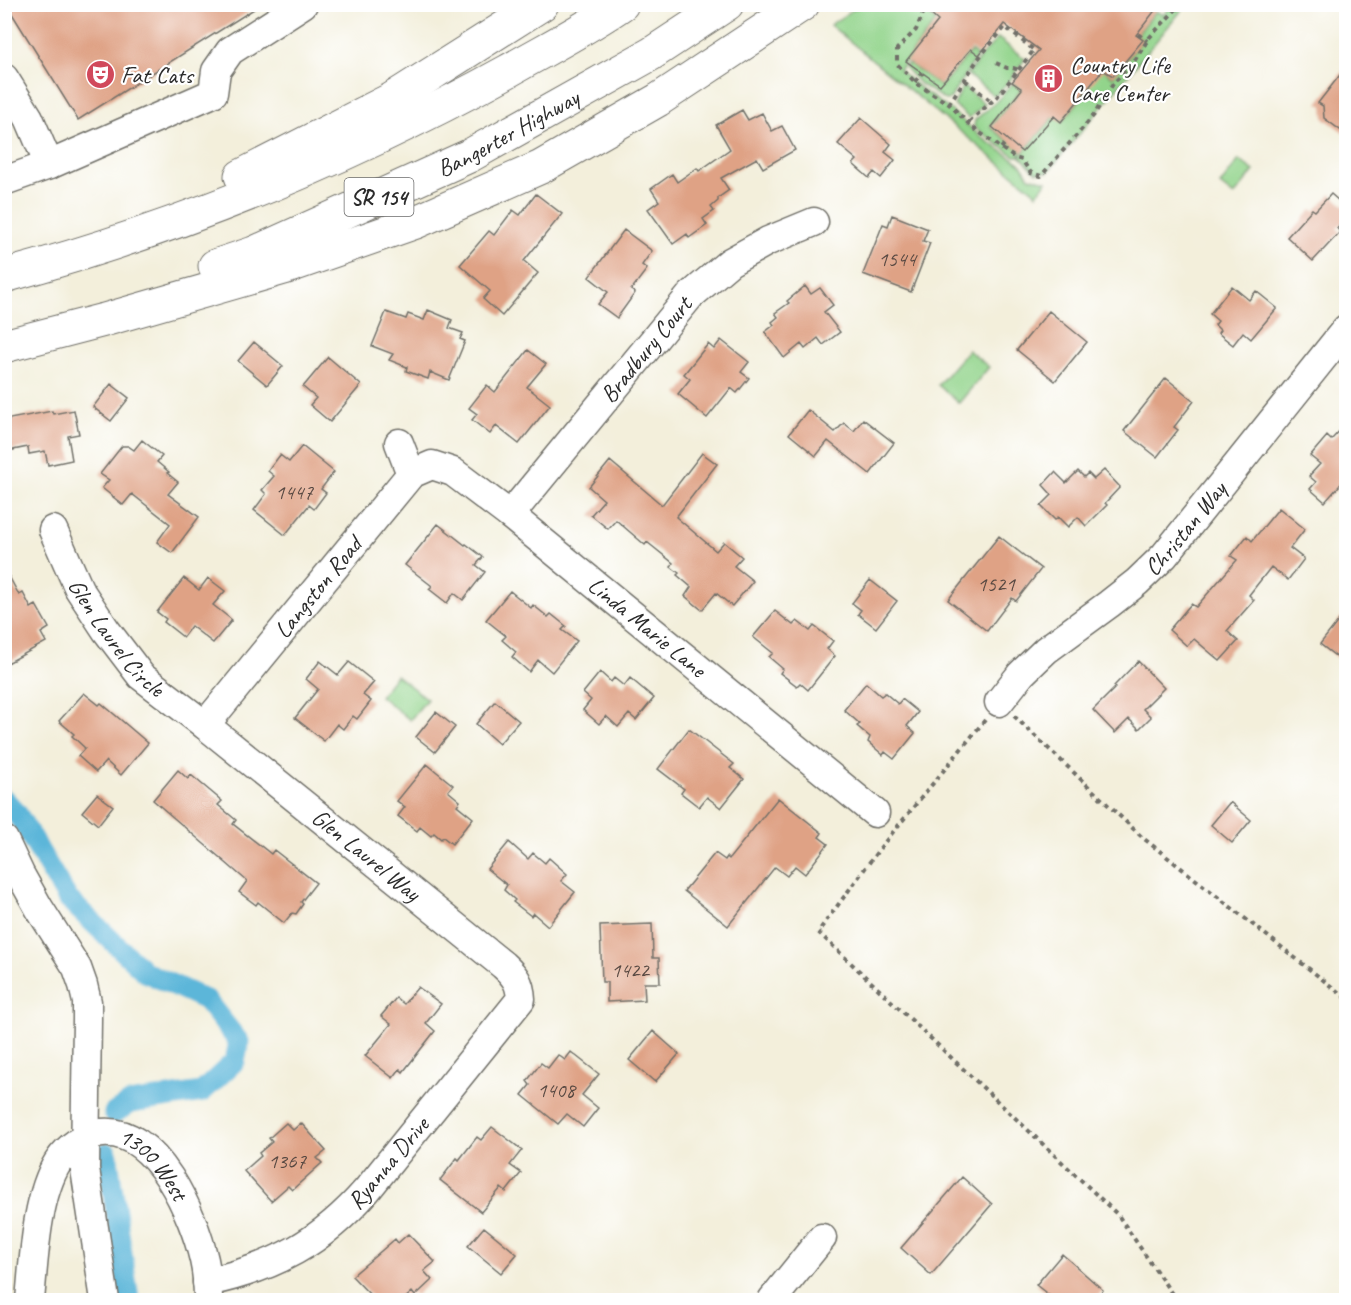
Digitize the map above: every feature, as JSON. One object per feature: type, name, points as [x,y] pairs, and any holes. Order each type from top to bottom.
[{"type":"highway","points":[[61,260],[254,170],[392,99],[542,4]]},
{"type":"highway","name":"SR 154","points":[[4,276],[153,230],[247,196],[350,151],[471,91],[532,58],[622,4]]},
{"type":"highway","name":"Bangerter Highway","points":[[4,331],[74,312],[254,253],[448,166],[470,156],[651,54],[727,4]]},
{"type":"highway","points":[[4,346],[284,268],[416,222],[542,167],[658,100],[803,4]]},
{"type":"street","points":[[4,181],[49,165],[213,93],[216,71],[230,51],[303,4]]},
{"type":"street","points":[[4,78],[29,118],[49,165]]},
{"type":"street","name":"Bradbury Court","points":[[510,515],[690,296],[730,262],[768,241],[814,222]]},
{"type":"street","name":"Christan Way","points":[[999,702],[1021,674],[1046,650],[1137,582],[1164,556],[1347,329]]},
{"type":"street","points":[[399,443],[411,474]]},
{"type":"street","name":"Linda Marie Lane","points":[[411,474],[432,465],[453,472],[510,515],[875,813]]},
{"type":"street","name":"Langston Road","points":[[205,725],[411,474]]},
{"type":"street","name":"Glen Laurel Circle","points":[[53,530],[79,589],[141,676],[205,725]]},
{"type":"street","name":"Glen Laurel Way","points":[[205,725],[503,965],[515,976],[520,989]]},
{"type":"street","points":[[4,840],[34,899],[77,968],[87,1002],[85,1169],[105,1300]]},
{"type":"street","name":"Ryanna Drive","points":[[208,1291],[272,1263],[309,1243],[341,1218],[367,1190],[521,999],[520,989]]},
{"type":"street","name":"1300 West","points":[[30,1300],[34,1248],[52,1173],[59,1160],[69,1149],[85,1138],[100,1133],[128,1137],[143,1147],[163,1168],[187,1209],[197,1234],[208,1291]]},
{"type":"street","points":[[772,1300],[822,1238]]},
{"type":"path","points":[[929,4],[916,30],[897,49],[897,64],[915,82],[949,104],[968,123],[1015,158],[1022,160],[1031,173],[1041,176],[1094,115],[1113,84],[1135,60],[1147,41],[1181,4]]},
{"type":"path","points":[[949,104],[978,59],[1005,27],[1034,50],[992,102],[968,123]]},
{"type":"path","points":[[1138,34],[1147,41]]},
{"type":"path","points":[[996,63],[1019,70]]},
{"type":"path","points":[[915,82],[922,73]]},
{"type":"path","points":[[965,80],[992,102]]},
{"type":"path","points":[[1001,148],[1007,141]]},
{"type":"path","points":[[1176,1300],[1118,1215],[818,932],[880,848],[999,702],[1143,838],[1347,998]]},
{"type":"green space","points":[[860,5],[935,5],[927,14],[936,21],[899,70],[952,111],[982,138],[1020,163],[1029,177],[1047,181],[1037,194],[830,25]]},
{"type":"green space","points":[[1172,5],[1186,5],[1048,172],[1036,172],[1020,156],[1054,117],[1062,122],[1087,91],[1080,84],[1096,64],[1113,77],[1143,40],[1137,35],[1156,11],[1163,15]]},
{"type":"green space","points":[[998,38],[1025,59],[995,96],[968,75],[981,56]]},
{"type":"green space","points":[[971,51],[977,56],[950,99],[945,100],[920,84],[905,68],[908,63],[941,86]]},
{"type":"green space","points":[[1013,83],[1021,90],[990,127],[1021,151],[1019,156],[1015,156],[974,127],[975,120]]},
{"type":"green space","points":[[963,86],[985,104],[969,118],[954,105]]},
{"type":"green space","points":[[1239,160],[1254,171],[1234,196],[1220,185]]},
{"type":"green space","points":[[968,350],[989,367],[959,403],[938,385]]},
{"type":"green space","points":[[396,675],[427,699],[410,720],[380,696]]},
{"type":"building","name":"Fat Cats","points":[[6,4],[262,4],[78,120]]},
{"type":"building","name":"Country Life Care Center","points":[[936,4],[1160,4],[1136,35],[1143,40],[1113,76],[1103,70],[1061,122],[1054,116],[1022,152],[992,127],[1022,89],[1012,82],[1039,50],[1004,24],[979,55],[971,49],[940,85],[906,61],[938,21],[929,13]]},
{"type":"building","points":[[1347,66],[1347,135],[1324,118],[1323,106],[1318,103]]},
{"type":"building","points":[[742,110],[748,120],[762,113],[772,131],[782,126],[795,150],[763,168],[757,158],[721,178],[729,190],[711,207],[714,211],[703,219],[707,225],[689,238],[687,234],[673,244],[648,209],[659,201],[651,189],[672,174],[677,182],[697,168],[699,171],[730,149],[716,125]]},
{"type":"building","points":[[861,118],[891,144],[885,152],[895,160],[881,178],[874,172],[869,178],[853,164],[857,160],[838,144]]},
{"type":"building","points":[[536,194],[562,214],[524,261],[538,273],[502,316],[483,299],[490,291],[460,265],[489,231],[494,235],[513,210],[520,215]]},
{"type":"building","points":[[1331,194],[1347,208],[1347,218],[1337,228],[1340,232],[1313,261],[1287,237],[1312,209],[1315,211]]},
{"type":"building","points":[[892,215],[928,229],[923,241],[930,243],[911,292],[863,274],[883,224],[888,226]]},
{"type":"building","points":[[624,230],[652,251],[642,265],[647,269],[631,290],[635,293],[617,318],[598,304],[608,292],[589,277]]},
{"type":"building","points":[[805,286],[811,294],[820,288],[833,305],[824,312],[840,332],[823,345],[818,338],[805,349],[801,344],[784,358],[765,332],[774,325],[772,322],[778,317],[775,313],[789,303],[787,301]]},
{"type":"building","points":[[1232,286],[1249,300],[1256,291],[1277,308],[1251,339],[1243,332],[1233,345],[1218,333],[1220,330],[1215,325],[1218,321],[1210,314]]},
{"type":"building","points":[[428,310],[452,320],[449,328],[463,333],[460,339],[465,341],[449,380],[430,372],[428,379],[406,371],[407,367],[389,360],[393,354],[372,346],[386,312],[406,319],[408,314],[424,320]]},
{"type":"building","points":[[1049,311],[1087,342],[1055,381],[1017,350]]},
{"type":"building","points":[[721,340],[749,362],[741,372],[749,378],[737,393],[731,388],[707,418],[678,394],[690,379],[684,374],[708,344],[714,349]]},
{"type":"building","points":[[254,342],[283,366],[267,385],[238,361]]},
{"type":"building","points":[[528,350],[546,364],[527,387],[550,405],[519,444],[496,426],[490,434],[472,420],[477,414],[469,408],[487,385],[495,392]]},
{"type":"building","points":[[328,357],[361,385],[330,422],[310,405],[316,398],[303,387]]},
{"type":"building","points":[[1166,378],[1194,401],[1174,427],[1178,430],[1157,457],[1124,431]]},
{"type":"building","points":[[111,384],[129,398],[111,421],[93,407]]},
{"type":"building","points":[[74,410],[79,434],[68,436],[72,460],[48,465],[45,451],[29,454],[28,447],[8,451],[4,420],[52,411],[53,414]]},
{"type":"building","points":[[808,410],[835,432],[844,423],[854,431],[863,419],[894,443],[870,474],[828,441],[816,456],[789,434]]},
{"type":"building","points":[[1347,423],[1347,477],[1325,502],[1310,489],[1316,482],[1309,476],[1320,464],[1310,456],[1327,436],[1331,440]]},
{"type":"building","points":[[142,440],[162,456],[157,462],[178,482],[168,494],[199,517],[172,553],[157,542],[170,524],[132,494],[123,505],[102,488],[109,480],[100,474],[122,446],[128,446],[134,450]]},
{"type":"building","points":[[302,446],[334,472],[321,489],[326,493],[314,509],[309,505],[285,535],[254,510],[266,494],[262,490],[274,476],[268,471],[280,455],[289,462]]},
{"type":"building","points":[[702,453],[717,464],[676,517],[716,551],[724,542],[742,557],[734,566],[753,581],[732,606],[716,593],[702,610],[685,596],[691,587],[671,567],[673,563],[647,542],[645,545],[616,520],[608,529],[591,515],[604,500],[589,487],[610,461],[662,505]]},
{"type":"building","points":[[1104,470],[1120,487],[1105,503],[1107,505],[1086,526],[1078,517],[1068,527],[1058,517],[1055,520],[1041,506],[1052,495],[1043,485],[1055,472],[1066,483],[1078,471],[1084,477],[1088,473],[1094,479]]},
{"type":"building","points":[[1279,508],[1305,529],[1290,548],[1304,559],[1288,580],[1271,567],[1249,595],[1254,600],[1227,631],[1238,641],[1220,661],[1194,639],[1187,646],[1169,630],[1191,604],[1196,607],[1237,560],[1231,556],[1247,536],[1252,541]]},
{"type":"building","points":[[438,524],[483,557],[476,565],[485,572],[463,600],[454,593],[447,603],[429,589],[432,586],[405,565]]},
{"type":"building","points":[[999,536],[1041,569],[1016,601],[1012,598],[987,631],[948,600]]},
{"type":"building","points":[[4,567],[19,595],[23,593],[31,608],[36,605],[49,628],[41,633],[46,642],[4,665]]},
{"type":"building","points":[[184,578],[199,590],[208,578],[225,591],[213,605],[232,620],[213,643],[191,626],[183,637],[164,622],[166,619],[157,612]]},
{"type":"building","points":[[870,580],[897,601],[876,628],[858,614],[861,610],[852,603]]},
{"type":"building","points":[[510,591],[531,608],[533,605],[548,617],[551,614],[566,626],[562,630],[577,641],[552,672],[538,660],[529,672],[512,657],[516,652],[502,640],[506,636],[486,620]]},
{"type":"building","points":[[1347,610],[1347,665],[1320,644]]},
{"type":"building","points":[[775,611],[793,625],[797,621],[810,631],[814,626],[833,641],[827,649],[835,656],[808,690],[800,683],[797,686],[780,673],[783,669],[769,657],[773,653],[753,637]]},
{"type":"building","points":[[320,661],[338,675],[349,662],[374,682],[363,695],[371,701],[357,719],[353,716],[343,729],[337,724],[324,741],[295,718],[318,689],[306,679]]},
{"type":"building","points":[[1138,661],[1164,688],[1143,709],[1151,717],[1139,729],[1129,719],[1115,733],[1093,710]]},
{"type":"building","points":[[600,672],[611,682],[614,678],[624,686],[630,678],[654,698],[636,720],[629,714],[618,727],[606,716],[599,724],[583,710],[591,700],[583,693]]},
{"type":"building","points":[[866,683],[881,696],[885,693],[898,704],[902,699],[918,712],[907,726],[915,733],[894,759],[885,752],[883,755],[868,742],[870,737],[857,726],[860,724],[844,710]]},
{"type":"building","points":[[84,693],[99,705],[101,703],[148,743],[121,775],[106,761],[96,772],[78,756],[85,748],[59,721]]},
{"type":"building","points":[[495,701],[519,721],[499,744],[476,724]]},
{"type":"building","points":[[436,712],[455,727],[435,752],[416,737]]},
{"type":"building","points":[[689,729],[734,764],[730,768],[744,779],[721,808],[707,797],[699,807],[681,793],[684,789],[658,769]]},
{"type":"building","points":[[427,764],[453,785],[448,791],[460,801],[457,805],[473,818],[452,844],[434,833],[431,836],[420,827],[417,831],[398,816],[405,807],[397,801]]},
{"type":"building","points":[[178,770],[188,779],[191,775],[222,801],[218,805],[236,820],[233,824],[271,854],[274,850],[316,883],[301,902],[303,904],[296,914],[292,913],[284,923],[258,902],[256,905],[239,892],[247,881],[153,800]]},
{"type":"building","points":[[97,794],[113,806],[98,825],[82,812]]},
{"type":"building","points":[[778,798],[822,833],[819,837],[828,844],[805,874],[795,866],[787,876],[775,867],[728,926],[684,891],[715,853],[725,860],[727,857],[729,859]]},
{"type":"building","points":[[1230,802],[1251,820],[1232,843],[1211,825]]},
{"type":"building","points":[[509,842],[528,859],[533,853],[545,863],[549,858],[567,874],[561,881],[575,892],[548,926],[533,913],[531,916],[513,902],[515,900],[504,890],[507,885],[487,869]]},
{"type":"building","points":[[652,924],[653,958],[659,958],[660,983],[644,983],[645,1000],[607,1002],[607,982],[602,982],[600,926]]},
{"type":"building","points":[[418,987],[441,1004],[426,1023],[435,1031],[403,1072],[400,1069],[393,1078],[365,1056],[391,1024],[381,1016],[396,998],[404,1004]]},
{"type":"building","points":[[653,1031],[679,1054],[655,1082],[629,1060]]},
{"type":"building","points":[[571,1052],[599,1074],[582,1095],[598,1108],[583,1127],[567,1114],[558,1124],[522,1095],[530,1085],[527,1081],[541,1063],[548,1068],[558,1055],[565,1060]]},
{"type":"building","points":[[286,1123],[293,1130],[301,1123],[326,1151],[317,1158],[322,1163],[292,1190],[288,1186],[271,1201],[244,1171],[261,1156],[259,1153],[272,1142],[269,1138]]},
{"type":"building","points":[[492,1127],[522,1150],[510,1165],[521,1173],[506,1192],[501,1188],[481,1212],[440,1180],[477,1137],[481,1140]]},
{"type":"building","points":[[962,1177],[992,1204],[931,1275],[901,1248]]},
{"type":"building","points":[[484,1227],[517,1254],[501,1273],[468,1246]]},
{"type":"building","points":[[408,1234],[435,1262],[424,1271],[432,1280],[415,1296],[412,1292],[403,1300],[375,1300],[352,1276],[395,1239],[398,1243]]},
{"type":"building","points":[[1062,1254],[1103,1290],[1095,1300],[1055,1300],[1036,1285]]},
{"type":"waterway","points":[[4,799],[16,812],[68,899],[145,972],[206,1000],[239,1042],[235,1061],[202,1092],[130,1103],[114,1113]]},
{"type":"waterway","points":[[107,1153],[129,1300]]},
{"type":"place","name":"Fat Cats","points":[[100,75]]},
{"type":"place","name":"Country Life Care Center","points":[[1049,79]]}]
